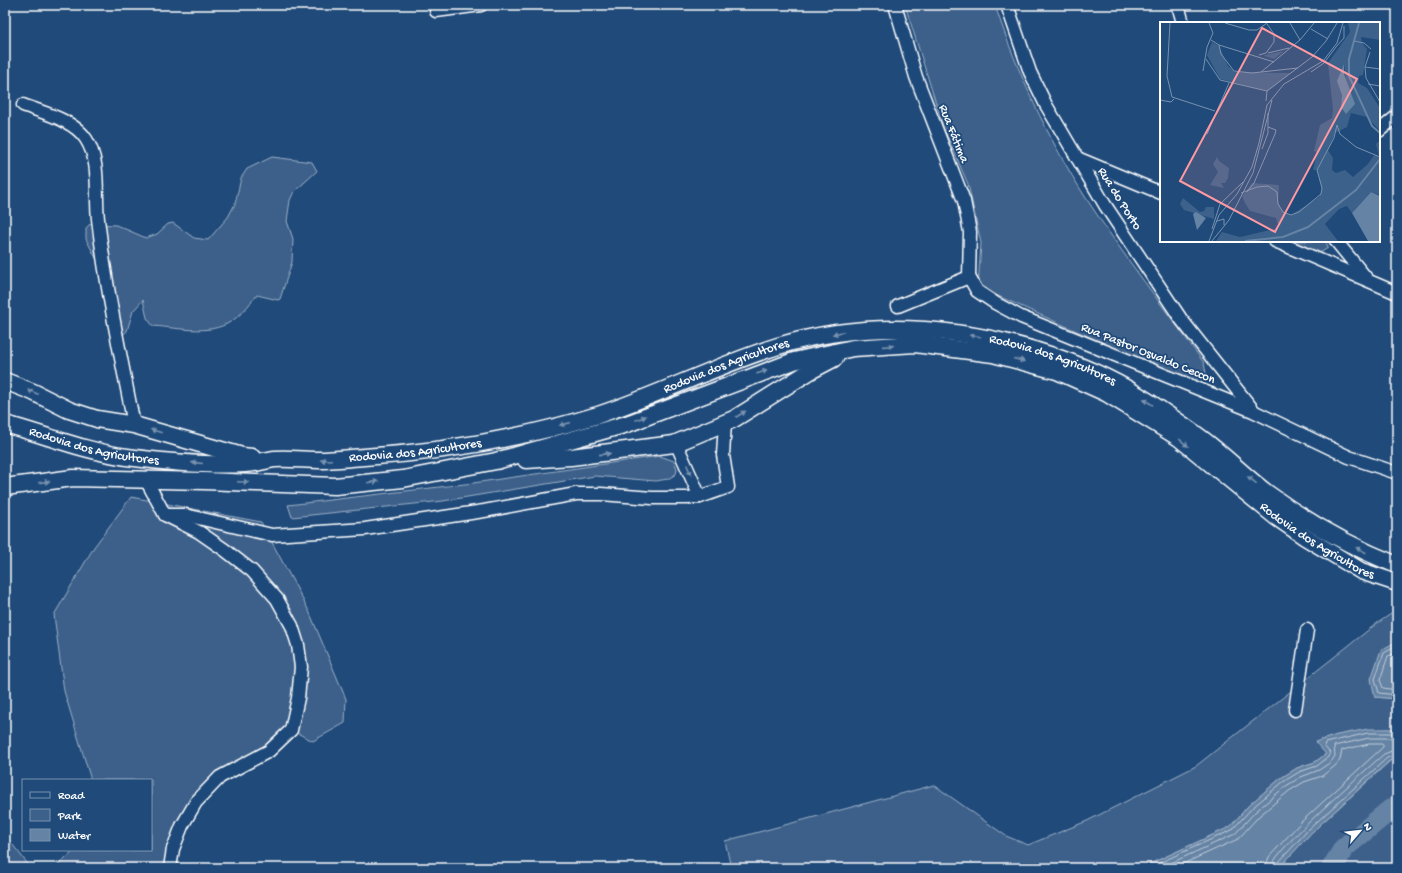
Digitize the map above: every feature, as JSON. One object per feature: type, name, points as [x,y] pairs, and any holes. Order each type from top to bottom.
[{"type":"main road","name":"Rodovia dos Agricultores","points":[[5,424],[29,430],[67,444],[127,457],[210,464],[249,464],[275,459],[325,460],[370,457],[471,444],[571,423],[602,413],[780,346],[844,331],[876,327],[952,332],[987,338],[1037,350],[1089,370],[1146,400],[1209,444],[1267,492],[1335,536],[1369,554],[1397,565]]},
{"type":"main road","name":"Rodovia dos Agricultores","points":[[5,487],[73,478],[335,486],[403,478],[496,461],[627,424],[794,361],[853,348],[915,344],[993,354],[1057,371],[1106,393],[1178,438],[1276,517],[1334,556],[1361,571],[1397,583]]},
{"type":"main road","points":[[496,461],[571,457],[676,443],[734,419],[812,370],[853,348]]},
{"type":"main road","points":[[5,381],[33,392],[69,410],[97,419],[134,425],[242,456],[275,459]]},
{"type":"main road","points":[[5,428],[29,430]]},
{"type":"street","points":[[436,11],[481,5]]},
{"type":"street","name":"Rua Fátima","points":[[895,5],[916,77],[964,201],[970,232],[969,277]]},
{"type":"street","name":"Rua do Porto","points":[[1007,5],[1030,72],[1046,105],[1105,204],[1173,308],[1202,347],[1253,410]]},
{"type":"street","points":[[1178,5],[1183,22]]},
{"type":"street","points":[[23,105],[69,124],[85,138],[94,154],[98,219],[118,343],[134,425]]},
{"type":"street","points":[[1380,130],[1397,116]]},
{"type":"street","points":[[1078,158],[1160,193]]},
{"type":"street","points":[[1276,242],[1397,293]]},
{"type":"street","points":[[1337,242],[1369,281]]},
{"type":"street","points":[[898,306],[969,277]]},
{"type":"street","name":"Rua Pastor Osvaldo Ceccon","points":[[969,277],[977,291],[1021,317],[1253,410],[1349,457],[1397,474]]},
{"type":"street","points":[[165,515],[185,515],[272,535],[365,529],[484,511],[576,494],[601,494],[652,498],[700,497],[728,487],[723,455],[724,423]]},
{"type":"street","points":[[676,443],[700,497]]},
{"type":"street","points":[[146,480],[165,515],[199,532],[226,550],[252,571],[277,599],[292,626],[298,645],[301,667],[298,698],[291,730],[269,751],[220,777],[199,797],[182,826],[173,849],[170,868]]},
{"type":"street","points":[[1295,710],[1307,630]]},
{"type":"green space","points":[[905,5],[995,5],[1023,80],[1046,129],[1072,176],[1144,282],[1204,363],[1206,373],[1196,380],[1148,363],[978,287],[981,243],[968,184],[944,129]]},
{"type":"green space","points":[[272,157],[312,162],[317,171],[294,192],[290,200],[287,221],[293,239],[292,262],[280,299],[278,300],[257,295],[242,313],[227,324],[217,328],[196,330],[153,326],[147,318],[143,300],[133,311],[127,331],[120,338],[98,262],[86,239],[86,228],[90,224],[116,225],[146,238],[157,234],[168,224],[173,223],[194,238],[208,240],[228,217],[235,204],[241,178],[247,169]]},
{"type":"green space","points":[[1293,242],[1326,242],[1328,248],[1320,253]]},
{"type":"green space","points":[[660,456],[674,461],[677,469],[676,474],[668,479],[656,481],[595,476],[443,501],[292,517],[288,505],[473,483]]},
{"type":"green space","points":[[131,497],[261,522],[309,611],[346,699],[345,723],[313,741],[291,730],[196,802],[170,868],[55,868],[74,851],[152,851],[152,779],[91,779],[64,691],[54,615],[94,547]]},
{"type":"green space","points":[[1397,610],[1397,644],[1392,644],[1375,697],[1397,699],[1397,729],[1356,732],[1316,742],[1326,754],[1315,762],[1297,768],[1281,778],[1249,805],[1230,827],[1141,868],[731,868],[725,841],[934,785],[1006,836],[1028,845],[1087,821],[1196,766],[1376,624]]},
{"type":"green space","points":[[1397,758],[1397,868],[1279,868],[1311,833],[1390,761]]},
{"type":"green space","points":[[5,835],[31,868],[5,868]]},
{"type":"water","points":[[1392,644],[1397,644],[1397,699],[1375,697],[1371,679],[1381,650]]},
{"type":"water","points":[[1368,729],[1397,729],[1397,758],[1389,761],[1311,833],[1279,868],[1141,868],[1230,827],[1249,805],[1281,778],[1297,768],[1315,762],[1326,754],[1315,742],[1337,735]]},
{"type":"waterway","points":[[1332,868],[1344,848],[1390,810],[1397,806]]}]
